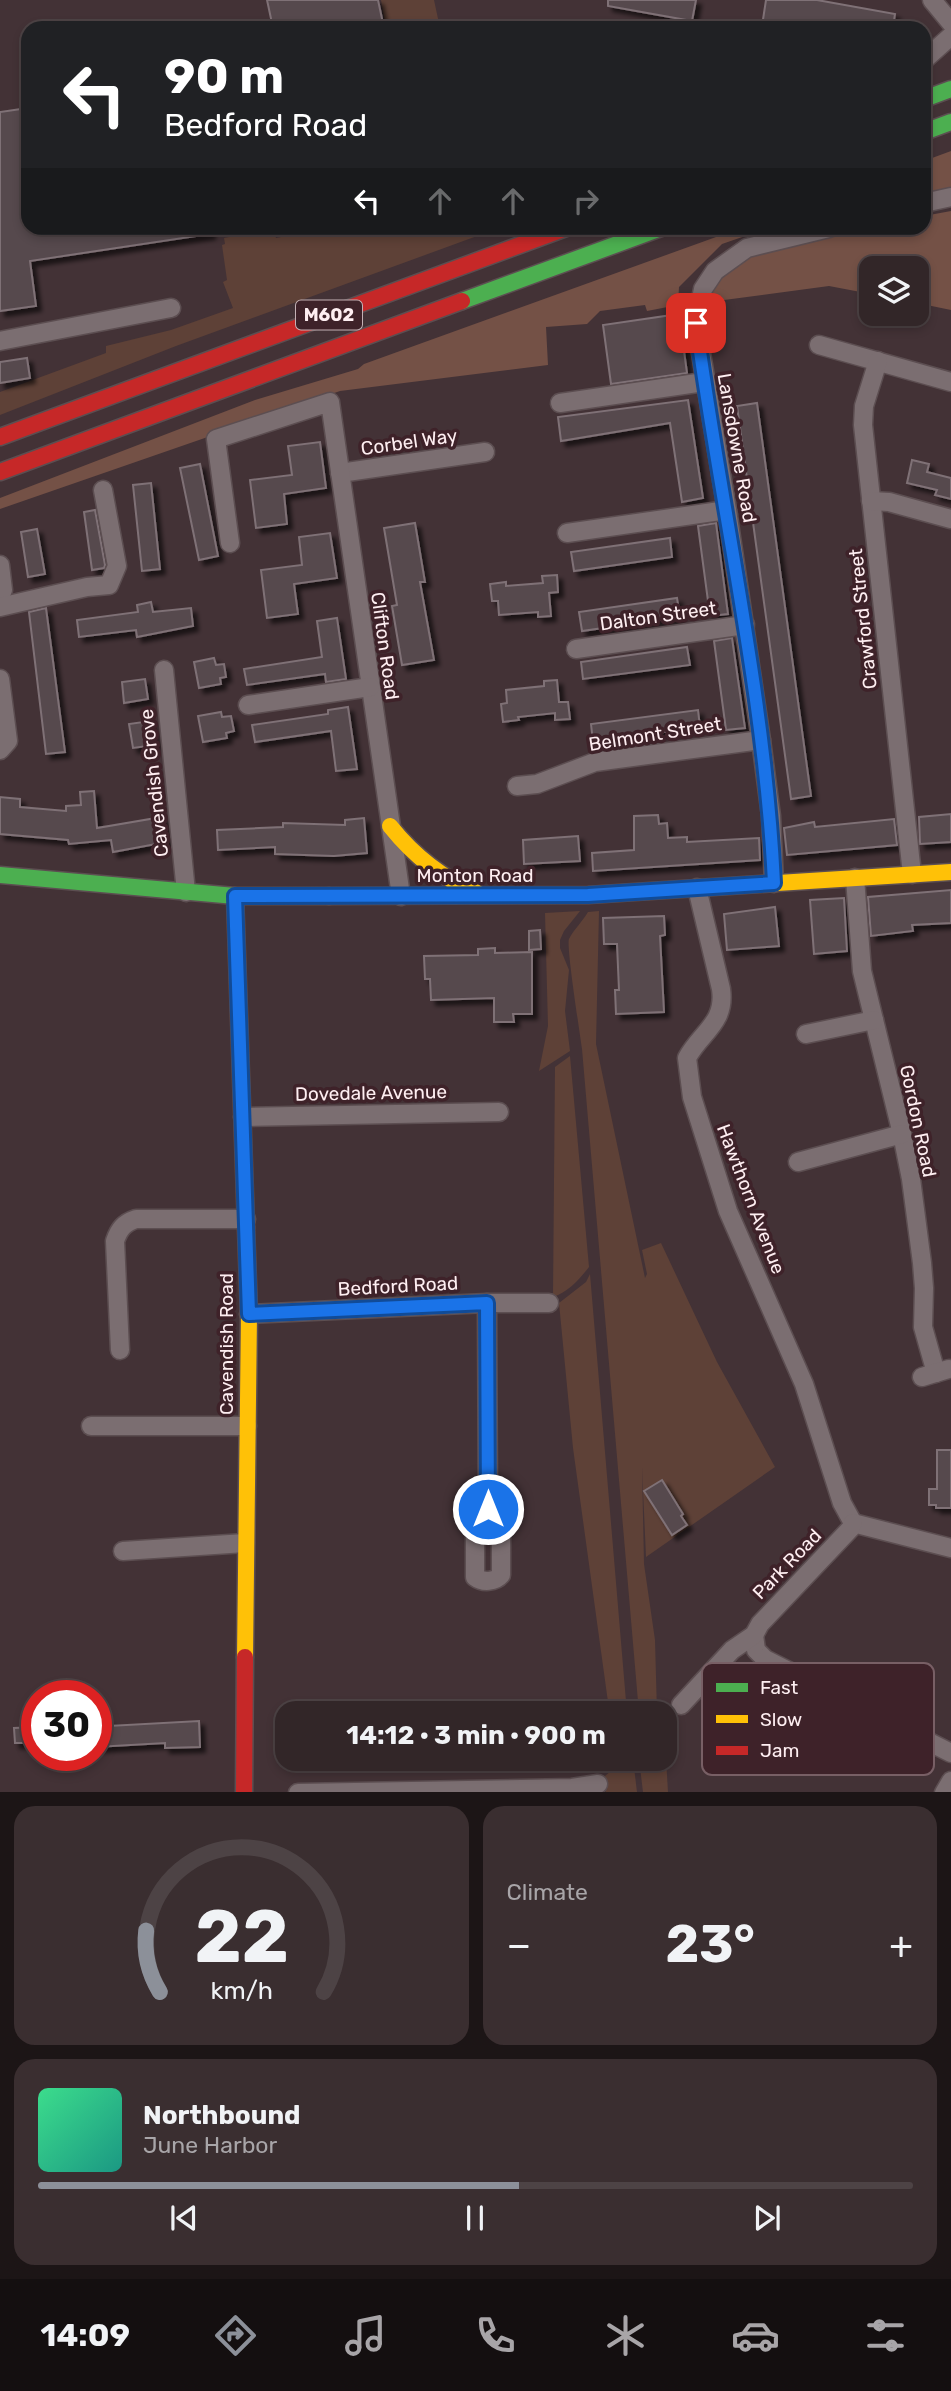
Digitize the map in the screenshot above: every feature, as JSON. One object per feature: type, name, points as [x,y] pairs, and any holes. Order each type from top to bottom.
[{"type":"main road","points":[[931,96],[951,89]]},
{"type":"main road","points":[[931,129],[951,122]]},
{"type":"main road","name":"M602","points":[[0,437],[547,235]]},
{"type":"main road","name":"M602","points":[[0,472],[642,235]]},
{"type":"main road","points":[[390,826],[409,850],[433,870],[458,885],[486,896]]},
{"type":"main road","name":"Monton Road","points":[[0,875],[235,896],[486,896],[588,895],[951,872]]},
{"type":"main road","name":"Cavendish Road","points":[[235,896],[249,1314],[244,1792]]},
{"type":"street","points":[[932,0],[951,23]]},
{"type":"street","points":[[931,54],[951,36]]},
{"type":"street","points":[[931,202],[951,197]]},
{"type":"street","name":"Lansdowne Road","points":[[774,883],[771,816],[745,625],[696,323],[703,289],[715,271],[747,248],[800,235]]},
{"type":"street","points":[[0,341],[171,308]]},
{"type":"street","points":[[818,345],[951,382]]},
{"type":"street","name":"Crawford Street","points":[[878,361],[866,398],[863,418],[912,874]]},
{"type":"street","points":[[560,403],[704,382]]},
{"type":"street","name":"Clifton Road","points":[[230,543],[216,439],[330,402],[401,896]]},
{"type":"street","name":"Corbel Way","points":[[340,473],[485,452]]},
{"type":"street","points":[[0,607],[86,587],[109,585],[117,566],[103,490]]},
{"type":"street","points":[[871,501],[889,502],[951,519]]},
{"type":"street","points":[[567,533],[727,510]]},
{"type":"street","points":[[0,565],[4,590],[0,595]]},
{"type":"street","name":"Dalton Street","points":[[576,649],[745,625]]},
{"type":"street","name":"Cavendish Grove","points":[[164,670],[187,892]]},
{"type":"street","points":[[0,680],[8,741],[0,750]]},
{"type":"street","points":[[248,705],[370,687]]},
{"type":"street","name":"Belmont Street","points":[[517,786],[537,785],[596,762],[761,740]]},
{"type":"street","name":"Gordon Road","points":[[855,878],[862,971],[902,1134],[922,1263],[923,1327],[935,1373]]},
{"type":"street","name":"Hawthorn Avenue","points":[[697,888],[721,989],[722,1004],[718,1017],[688,1058],[692,1097],[728,1211],[804,1384],[842,1503],[853,1522]]},
{"type":"street","points":[[806,1034],[874,1020]]},
{"type":"street","name":"Dovedale Avenue","points":[[243,1117],[490,1118]]},
{"type":"street","points":[[798,1162],[902,1134]]},
{"type":"street","points":[[120,1350],[113,1331],[115,1241],[124,1224],[136,1219],[246,1219]]},
{"type":"street","points":[[487,1303],[488,1509]]},
{"type":"street","name":"Bedford Road","points":[[249,1314],[487,1303],[549,1303]]},
{"type":"street","points":[[90,1426],[247,1426]]},
{"type":"street","points":[[853,1522],[951,1548]]},
{"type":"street","name":"Park Road","points":[[720,1663],[732,1650],[754,1635],[760,1624],[851,1528],[853,1522]]},
{"type":"street","points":[[122,1551],[245,1543]]},
{"type":"street","points":[[754,1635],[756,1650],[771,1663]]},
{"type":"street","name":"Park Road","points":[[681,1705],[702,1682]]},
{"type":"street","points":[[934,1745],[951,1754]]},
{"type":"street","points":[[353,1792],[572,1788],[598,1784]]},
{"type":"shaded area","points":[[381,0],[434,0],[438,21],[385,21]]},
{"type":"shaded area","points":[[951,151],[951,187],[931,191],[931,158]]},
{"type":"shaded area","points":[[951,211],[951,310],[929,305],[929,256],[859,256],[859,292],[829,286],[709,302],[715,286],[725,274],[736,264],[765,250],[829,235],[931,235],[931,215]]},
{"type":"shaded area","points":[[275,235],[276,238],[291,235],[480,235],[176,346],[0,415],[0,392],[106,353],[106,346],[171,330],[233,308],[223,282],[227,280],[222,245],[225,244],[224,238]]},
{"type":"shaded area","points":[[722,235],[748,235],[722,244],[679,287],[678,305],[647,311],[645,305],[600,311],[587,324],[546,327],[548,365],[340,391],[0,509],[0,498],[255,400],[358,369],[364,364]]},
{"type":"shaded area","points":[[580,911],[560,940],[560,948],[569,970],[565,1011],[570,1051],[539,1071],[548,1026],[545,913]]},
{"type":"shaded area","points":[[599,911],[596,1044],[645,1278],[647,1274],[642,1250],[661,1243],[717,1362],[775,1467],[646,1557],[642,1467],[644,1564],[655,1640],[657,1701],[638,1701],[582,1049],[571,972],[569,939],[588,912]]},
{"type":"shaded area","points":[[570,1056],[589,1267],[573,1285],[553,1297],[555,1067]]},
{"type":"shaded area","points":[[590,1274],[626,1701],[608,1701],[573,1448],[559,1303],[586,1282]]},
{"type":"shaded area","points":[[611,1771],[634,1771],[637,1792],[606,1792],[600,1780]]},
{"type":"shaded area","points":[[640,1771],[667,1771],[668,1792],[643,1792]]},
{"type":"building","points":[[267,0],[378,0],[382,21],[272,21]]},
{"type":"building","points":[[608,0],[696,0],[692,21],[608,6]]},
{"type":"building","points":[[766,0],[817,0],[895,14],[894,21],[763,21]]},
{"type":"building","points":[[21,109],[21,235],[203,235],[30,261],[36,306],[0,311],[0,112]]},
{"type":"building","points":[[679,314],[687,373],[611,384],[603,325]]},
{"type":"building","points":[[27,358],[30,378],[0,383],[0,362]]},
{"type":"building","points":[[688,400],[703,498],[682,502],[670,423],[561,441],[558,417]]},
{"type":"building","points":[[757,403],[811,796],[791,799],[737,406]]},
{"type":"building","points":[[320,442],[326,488],[284,494],[287,524],[256,528],[250,480],[292,475],[288,446]]},
{"type":"building","points":[[912,460],[929,464],[927,472],[951,478],[951,499],[935,495],[937,490],[907,483]]},
{"type":"building","points":[[200,464],[218,556],[199,560],[180,468]]},
{"type":"building","points":[[151,483],[160,569],[142,571],[133,485]]},
{"type":"building","points":[[95,510],[105,565],[104,568],[92,570],[84,512]]},
{"type":"building","points":[[415,523],[425,582],[420,582],[434,660],[402,665],[392,606],[397,605],[384,528]]},
{"type":"building","points":[[716,523],[728,614],[710,616],[698,526]]},
{"type":"building","points":[[37,529],[45,574],[28,577],[21,532]]},
{"type":"building","points":[[330,533],[337,578],[294,584],[298,614],[267,618],[261,570],[302,565],[299,537]]},
{"type":"building","points":[[670,538],[672,557],[574,571],[571,552]]},
{"type":"building","points":[[557,575],[558,592],[549,593],[551,616],[538,617],[538,612],[499,615],[498,601],[492,601],[490,584],[506,582],[506,586],[543,583],[542,576]]},
{"type":"building","points":[[677,598],[680,617],[582,631],[579,612]]},
{"type":"building","points":[[151,602],[153,612],[191,608],[193,626],[137,637],[136,630],[79,637],[77,620],[138,612],[137,605]]},
{"type":"building","points":[[46,608],[65,752],[46,754],[29,612]]},
{"type":"building","points":[[337,618],[346,679],[326,682],[325,674],[247,685],[244,669],[322,657],[317,621]]},
{"type":"building","points":[[732,638],[745,728],[726,730],[714,641]]},
{"type":"building","points":[[687,647],[690,665],[583,679],[581,662]]},
{"type":"building","points":[[214,658],[216,665],[224,664],[226,677],[220,678],[221,684],[199,688],[194,662]]},
{"type":"building","points":[[145,679],[148,699],[124,703],[122,682]]},
{"type":"building","points":[[557,680],[559,702],[568,702],[570,719],[555,720],[555,713],[518,717],[519,720],[503,722],[501,704],[507,703],[506,690],[544,686],[544,681]]},
{"type":"building","points":[[348,707],[357,769],[336,771],[331,731],[255,742],[252,725],[328,714],[328,710]]},
{"type":"building","points":[[698,710],[700,727],[593,742],[591,724]]},
{"type":"building","points":[[221,712],[222,717],[231,716],[234,731],[226,733],[227,738],[203,742],[198,716]]},
{"type":"building","points":[[150,721],[155,745],[133,748],[129,724]]},
{"type":"building","points":[[94,791],[97,828],[162,817],[167,842],[113,852],[111,840],[69,844],[68,840],[0,834],[0,797],[20,799],[20,807],[66,811],[66,806],[81,805],[80,792]]},
{"type":"building","points":[[951,814],[951,842],[920,844],[919,817]]},
{"type":"building","points":[[658,815],[659,824],[667,823],[668,838],[687,837],[687,842],[759,838],[760,860],[593,871],[592,853],[634,850],[634,816]]},
{"type":"building","points":[[364,818],[367,853],[334,856],[275,854],[275,847],[218,850],[217,830],[283,827],[283,823],[345,825],[345,820]]},
{"type":"building","points":[[894,819],[897,845],[787,855],[784,828],[814,822],[815,827]]},
{"type":"building","points":[[578,836],[580,861],[524,864],[523,840]]},
{"type":"building","points":[[951,890],[951,923],[912,925],[913,931],[871,936],[868,897]]},
{"type":"building","points":[[844,898],[847,951],[814,954],[810,900]]},
{"type":"building","points":[[775,907],[779,946],[727,950],[724,914]]},
{"type":"building","points":[[664,916],[665,935],[660,936],[664,1012],[616,1014],[615,990],[619,990],[617,944],[604,944],[603,918]]},
{"type":"building","points":[[540,930],[541,949],[529,950],[529,931]]},
{"type":"building","points":[[495,948],[495,953],[532,952],[532,1014],[513,1014],[514,1022],[494,1022],[494,998],[431,1000],[430,979],[425,979],[424,956],[478,955],[478,949]]},
{"type":"building","points":[[937,1450],[951,1450],[951,1508],[929,1505],[929,1489],[937,1489]]},
{"type":"building","points":[[662,1480],[687,1525],[672,1535],[644,1491]]},
{"type":"building","points":[[199,1721],[200,1747],[165,1748],[165,1743],[112,1746],[112,1726]]},
{"type":"building","points":[[14,1728],[21,1728],[21,1743],[15,1743]]},
{"type":"traffic: fast","points":[[931,96],[951,89]]},
{"type":"traffic: fast","points":[[931,129],[951,122]]},
{"type":"traffic: fast","points":[[462,301],[642,235]]},
{"type":"traffic: fast","points":[[0,875],[235,896],[329,896]]},
{"type":"traffic: slow","points":[[390,826],[429,865],[477,893]]},
{"type":"traffic: slow","points":[[329,896],[588,895],[951,872]]},
{"type":"traffic: slow","points":[[245,1657],[249,1314],[246,1227]]},
{"type":"traffic: jam","points":[[0,437],[547,235]]},
{"type":"traffic: jam","points":[[0,472],[462,301]]},
{"type":"traffic: jam","points":[[235,896],[246,1227]]},
{"type":"traffic: jam","points":[[244,1792],[245,1657]]},
{"type":"route","points":[[488,1509],[487,1303],[249,1314],[235,896],[588,895],[774,883],[771,816],[745,625],[696,323]]}]
